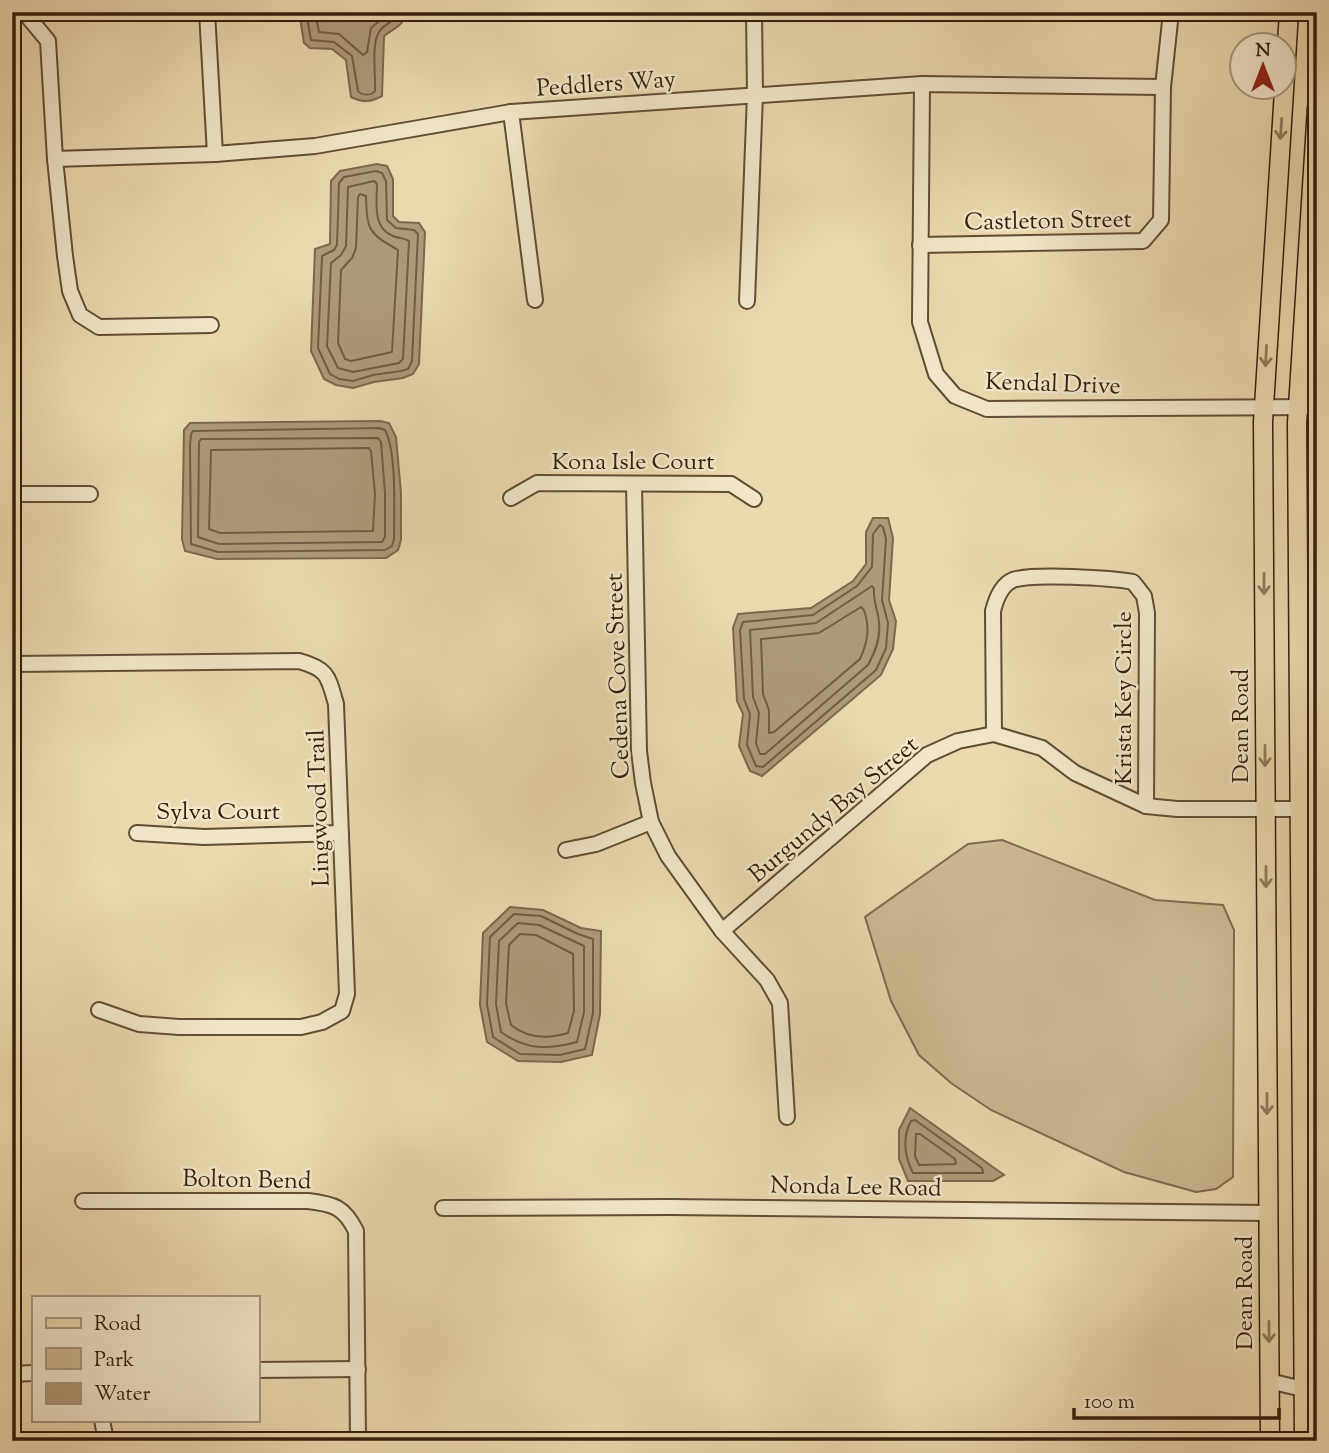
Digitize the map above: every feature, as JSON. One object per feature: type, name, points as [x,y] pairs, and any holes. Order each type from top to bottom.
[{"type":"main road","name":"Dean Road","points":[[1270,1441],[1263,407],[1289,12]]},
{"type":"main road","points":[[1304,1441],[1310,1390],[1299,809],[1297,407],[1317,108]]},
{"type":"street","points":[[207,12],[215,154]]},
{"type":"street","points":[[747,301],[755,95],[754,12]]},
{"type":"street","name":"Castleton Street","points":[[920,245],[1143,242],[1161,220],[1163,87],[1171,12]]},
{"type":"street","points":[[29,18],[48,41],[55,159],[65,256],[70,291],[80,315],[99,327],[211,325]]},
{"type":"street","name":"Peddlers Way","points":[[55,159],[215,154],[315,146],[511,113],[922,84],[1163,87]]},
{"type":"street","name":"Kendal Drive","points":[[922,84],[920,322],[936,374],[956,396],[987,409],[1317,407]]},
{"type":"street","points":[[511,113],[535,300]]},
{"type":"street","name":"Kona Isle Court","points":[[511,498],[537,483],[732,484],[754,499]]},
{"type":"street","name":"Cedena Cove Street","points":[[634,484],[639,751],[651,822],[668,856],[722,931],[767,980],[780,1003],[787,1117]]},
{"type":"street","points":[[12,494],[90,494]]},
{"type":"street","name":"Krista Key Circle","points":[[994,734],[993,611],[998,594],[1012,581],[1029,577],[1116,578],[1133,582],[1144,596],[1147,613],[1146,806]]},
{"type":"street","name":"Lingwood Trail","points":[[12,664],[299,661],[318,666],[329,679],[336,704],[347,994],[342,1011],[322,1022],[301,1027],[179,1027],[139,1024],[99,1010]]},
{"type":"street","name":"Burgundy Bay Street","points":[[722,931],[928,755],[958,741],[994,734],[1042,748],[1075,773],[1146,806],[1177,809],[1299,809]]},
{"type":"street","points":[[566,850],[596,844],[651,822]]},
{"type":"street","name":"Sylva Court","points":[[137,833],[204,837],[341,833]]},
{"type":"street","name":"Bolton Bend","points":[[83,1201],[308,1201],[328,1203],[348,1215],[356,1231],[358,1441]]},
{"type":"street","name":"Nonda Lee Road","points":[[443,1208],[670,1207],[1268,1213]]},
{"type":"street","points":[[259,1370],[358,1369]]},
{"type":"street","points":[[12,1374],[32,1373]]},
{"type":"street","points":[[1269,1381],[1310,1390]]},
{"type":"street","points":[[102,1422],[106,1441]]},
{"type":"green space","points":[[1002,840],[1155,900],[1223,905],[1234,930],[1233,1177],[1216,1189],[1196,1192],[1124,1172],[991,1110],[951,1083],[919,1055],[891,1001],[865,917],[968,844]]},
{"type":"water","points":[[299,12],[406,12],[401,23],[384,36],[382,96],[367,101],[351,97],[346,60],[332,49],[310,48],[304,43]]},
{"type":"water","points":[[377,164],[387,166],[393,179],[393,216],[399,222],[419,223],[425,232],[419,364],[413,374],[403,378],[353,388],[336,385],[324,379],[311,351],[315,249],[330,244],[331,181],[340,171]]},
{"type":"water","points":[[190,423],[389,423],[396,437],[401,493],[401,540],[398,550],[386,558],[217,559],[185,551],[182,539],[184,430]]},
{"type":"water","points":[[873,518],[888,518],[893,538],[889,600],[896,621],[893,649],[881,675],[762,776],[750,771],[739,746],[743,714],[737,701],[733,628],[738,614],[811,608],[853,581],[866,564],[866,532]]},
{"type":"water","points":[[510,907],[543,910],[581,928],[601,931],[600,1014],[592,1055],[561,1062],[518,1061],[487,1042],[480,1005],[483,933]]},
{"type":"water","points":[[910,1108],[1004,1175],[993,1181],[908,1181],[899,1159],[899,1130]]}]
